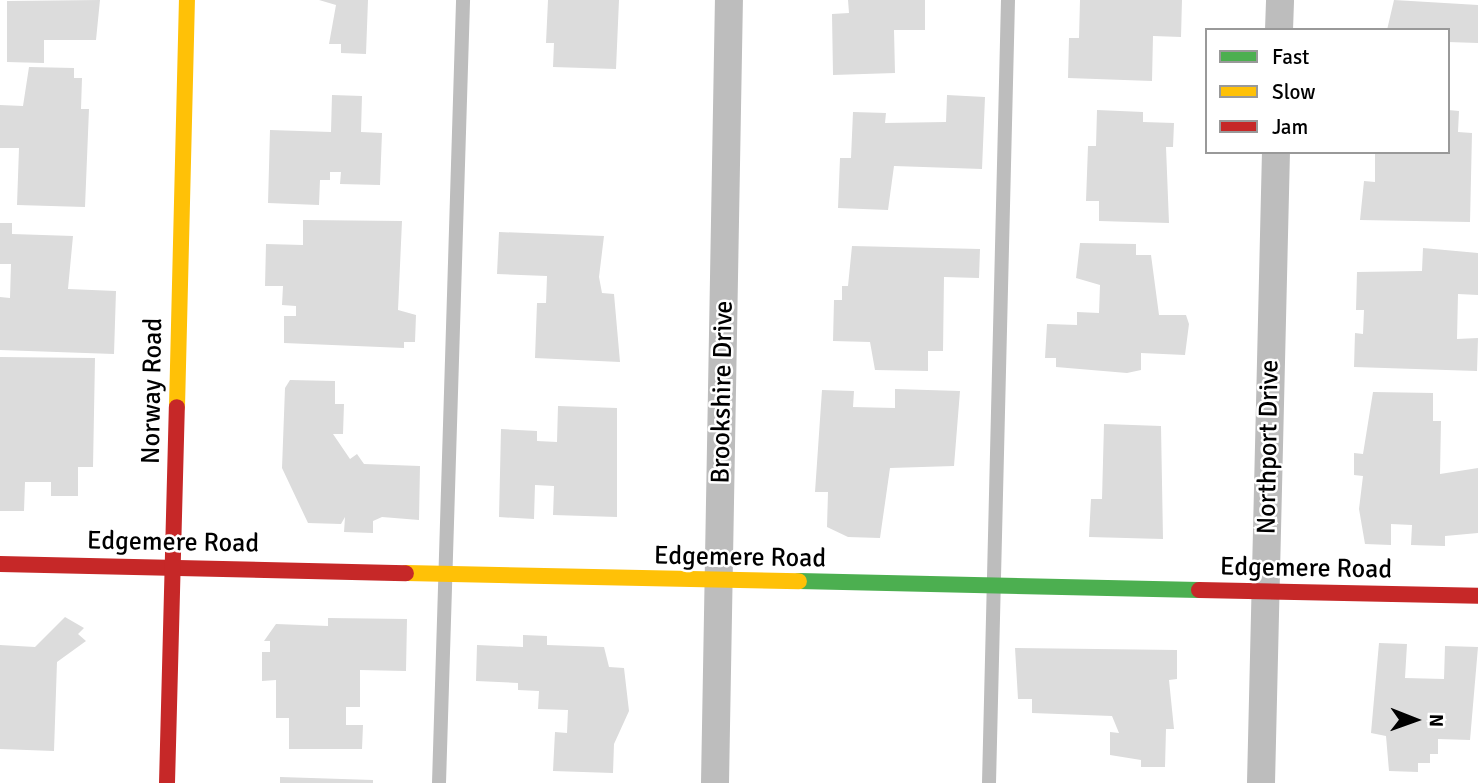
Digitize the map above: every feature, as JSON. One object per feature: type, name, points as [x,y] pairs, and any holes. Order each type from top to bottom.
[{"type":"street","name":"Norway Road","points":[[167,783],[187,0]]},
{"type":"street","name":"Brookshire Drive","points":[[715,783],[729,0]]},
{"type":"street","points":[[1279,28],[1280,0]]},
{"type":"street","name":"Northport Drive","points":[[1261,783],[1276,154]]},
{"type":"street","name":"Edgemere Road","points":[[0,564],[994,589],[1478,596]]},
{"type":"lane","points":[[439,783],[463,0]]},
{"type":"lane","points":[[989,783],[1008,0]]},
{"type":"building","points":[[100,0],[96,40],[44,40],[44,63],[7,62],[7,1]]},
{"type":"building","points":[[319,0],[368,0],[366,54],[341,53],[341,44],[329,44],[336,5]]},
{"type":"building","points":[[548,0],[619,0],[616,69],[553,67],[554,43],[546,43]]},
{"type":"building","points":[[848,0],[925,0],[925,30],[894,30],[895,73],[833,75],[832,14],[849,13]]},
{"type":"building","points":[[1080,0],[1182,0],[1181,37],[1153,36],[1152,81],[1068,78],[1069,38],[1079,38]]},
{"type":"building","points":[[1394,0],[1478,5],[1478,43],[1450,42],[1450,28],[1387,28]]},
{"type":"building","points":[[29,67],[74,68],[74,78],[82,78],[81,109],[89,109],[85,207],[17,205],[19,148],[0,148],[0,105],[23,106]]},
{"type":"building","points":[[332,95],[362,96],[361,132],[382,133],[380,185],[340,184],[341,172],[330,172],[330,180],[320,180],[319,205],[268,203],[270,130],[331,132]]},
{"type":"building","points":[[947,95],[985,97],[982,169],[894,166],[888,210],[838,208],[840,158],[851,158],[853,112],[886,113],[885,123],[946,122]]},
{"type":"building","points":[[1097,110],[1143,112],[1143,122],[1174,123],[1173,147],[1166,147],[1169,223],[1099,221],[1099,201],[1086,201],[1088,146],[1096,146]]},
{"type":"building","points":[[1450,110],[1459,111],[1458,132],[1472,133],[1470,222],[1360,220],[1364,181],[1375,182],[1375,154],[1450,154]]},
{"type":"building","points":[[303,220],[402,221],[398,310],[416,315],[415,342],[404,342],[404,348],[284,343],[284,316],[296,316],[296,306],[282,305],[283,286],[265,286],[266,244],[303,245]]},
{"type":"building","points":[[0,223],[12,223],[12,234],[73,236],[68,289],[116,291],[114,354],[0,350],[0,297],[10,298],[11,264],[0,264]]},
{"type":"building","points":[[499,232],[604,236],[599,277],[602,293],[614,294],[620,362],[535,358],[537,303],[546,303],[547,276],[497,274]]},
{"type":"building","points":[[1080,243],[1136,244],[1136,255],[1151,255],[1159,315],[1186,315],[1189,324],[1185,355],[1141,353],[1141,370],[1127,373],[1056,367],[1056,358],[1045,358],[1047,324],[1077,325],[1077,312],[1099,313],[1100,285],[1076,278]]},
{"type":"building","points":[[852,246],[980,249],[979,278],[944,277],[943,351],[928,351],[928,371],[875,370],[870,342],[833,341],[834,300],[842,300],[842,286],[848,286]]},
{"type":"building","points":[[1423,248],[1478,253],[1478,295],[1458,294],[1457,339],[1478,338],[1477,371],[1354,367],[1355,333],[1363,334],[1364,310],[1356,310],[1357,272],[1422,271]]},
{"type":"building","points":[[0,357],[95,358],[93,467],[78,467],[78,496],[51,496],[51,482],[25,482],[24,511],[0,511]]},
{"type":"building","points":[[290,380],[335,381],[335,404],[344,404],[343,434],[333,434],[350,459],[357,454],[364,464],[420,466],[419,520],[382,517],[373,521],[373,533],[344,532],[345,517],[341,524],[308,523],[282,468],[285,388]]},
{"type":"building","points":[[895,389],[960,391],[954,466],[890,468],[880,538],[848,537],[827,527],[828,492],[815,492],[822,390],[854,391],[853,407],[895,408]]},
{"type":"building","points":[[1373,392],[1433,393],[1433,421],[1441,421],[1440,474],[1478,468],[1478,533],[1445,536],[1445,546],[1411,545],[1412,525],[1391,524],[1391,545],[1365,544],[1359,509],[1363,476],[1354,475],[1354,453],[1363,454]]},
{"type":"building","points":[[558,406],[617,408],[617,517],[553,515],[554,486],[535,485],[534,519],[499,517],[501,429],[537,431],[537,441],[557,442]]},
{"type":"building","points":[[1104,424],[1161,426],[1163,539],[1089,537],[1091,499],[1102,499]]},
{"type":"building","points":[[65,617],[84,628],[78,634],[86,641],[57,662],[54,751],[0,749],[0,645],[35,647]]},
{"type":"building","points":[[328,618],[407,619],[406,671],[360,670],[360,707],[346,707],[346,725],[363,725],[362,749],[289,749],[289,718],[276,718],[276,680],[262,681],[262,652],[270,652],[270,641],[264,641],[276,624],[328,626]]},
{"type":"building","points":[[523,635],[547,636],[547,645],[604,647],[609,667],[624,668],[629,711],[614,744],[613,773],[553,771],[555,732],[567,733],[568,710],[538,709],[539,691],[518,690],[518,683],[476,681],[477,645],[523,647]]},
{"type":"building","points":[[1379,643],[1407,644],[1405,678],[1444,679],[1445,646],[1478,647],[1470,740],[1438,739],[1438,754],[1430,754],[1430,763],[1418,763],[1418,772],[1389,771],[1386,736],[1371,733]]},
{"type":"building","points":[[1015,648],[1177,650],[1177,679],[1169,680],[1174,729],[1166,729],[1165,767],[1141,767],[1141,760],[1110,755],[1110,732],[1119,733],[1112,716],[1032,713],[1032,699],[1018,699]]},
{"type":"building","points":[[280,777],[373,780],[373,783],[280,783]]},
{"type":"traffic: fast","points":[[799,581],[1199,590]]},
{"type":"traffic: slow","points":[[177,407],[187,0]]},
{"type":"traffic: slow","points":[[406,573],[799,581]]},
{"type":"traffic: jam","points":[[167,783],[177,407]]},
{"type":"traffic: jam","points":[[0,564],[406,573]]},
{"type":"traffic: jam","points":[[1199,590],[1478,596]]}]
